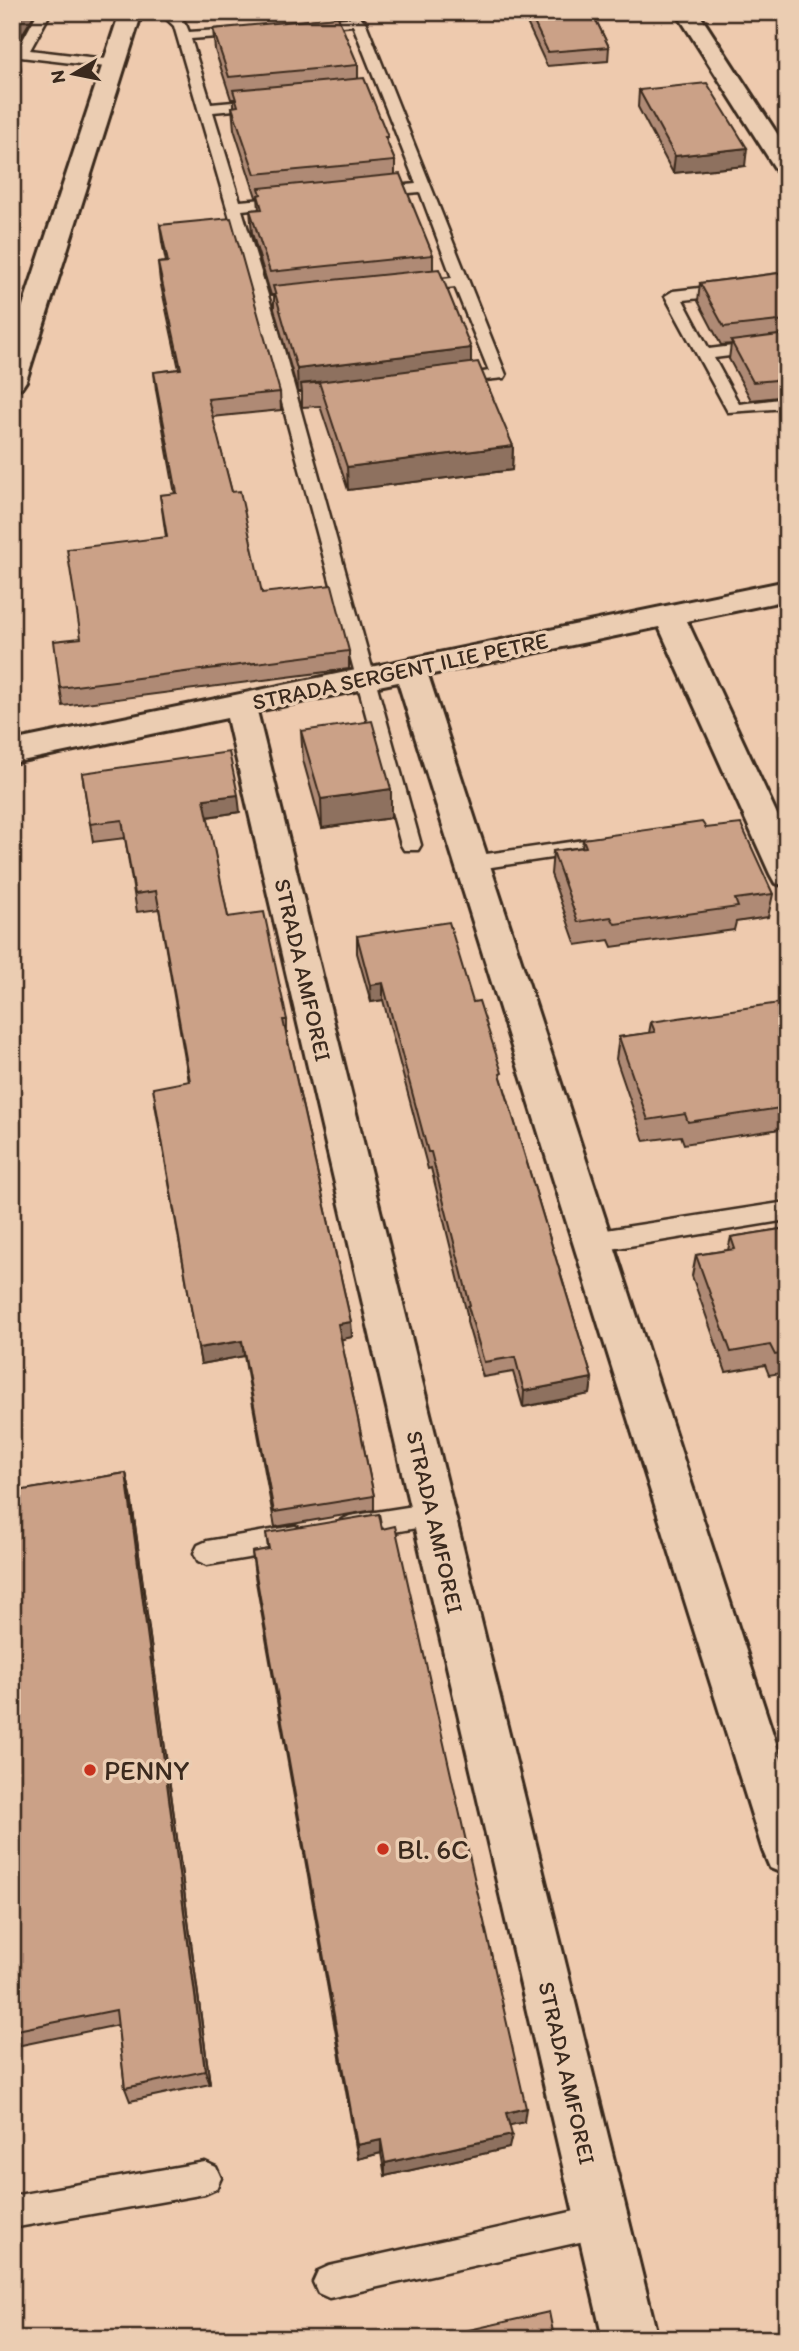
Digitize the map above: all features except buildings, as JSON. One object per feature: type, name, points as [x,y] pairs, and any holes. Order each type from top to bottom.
[{"type":"street","points":[[12,381],[24,301],[114,64],[131,12]]},
{"type":"street","points":[[687,12],[787,168]]},
{"type":"street","name":"STRADA SERGENT ILIE PETRE","points":[[12,752],[787,590]]},
{"type":"street","points":[[669,615],[756,823],[787,874]]},
{"type":"street","points":[[410,669],[593,1242],[773,1757],[787,1851]]},
{"type":"street","name":"STRADA AMFOREI","points":[[240,705],[631,2339]]},
{"type":"lane","points":[[45,12],[17,52],[114,64]]},
{"type":"lane","points":[[164,12],[180,24],[235,206],[269,302],[297,400],[366,678],[411,845]]},
{"type":"lane","points":[[291,27],[358,22],[379,92],[425,187],[498,375],[443,382]]},
{"type":"lane","points":[[184,36],[264,29]]},
{"type":"lane","points":[[206,109],[275,102]]},
{"type":"lane","points":[[357,194],[425,187]]},
{"type":"lane","points":[[235,206],[303,200]]},
{"type":"lane","points":[[395,289],[461,282]]},
{"type":"lane","points":[[787,283],[673,296],[734,409],[787,403]]},
{"type":"lane","points":[[704,354],[787,344]]},
{"type":"lane","points":[[472,863],[597,846]]},
{"type":"lane","points":[[593,1242],[787,1211]]},
{"type":"lane","points":[[207,1553],[433,1514]]},
{"type":"lane","points":[[12,2212],[205,2178]]},
{"type":"lane","points":[[329,2282],[602,2221]]},
{"type":"place","name":"PENNY","points":[[90,1770]]},
{"type":"place","name":"Bl. 6C","points":[[383,1849]]}]
